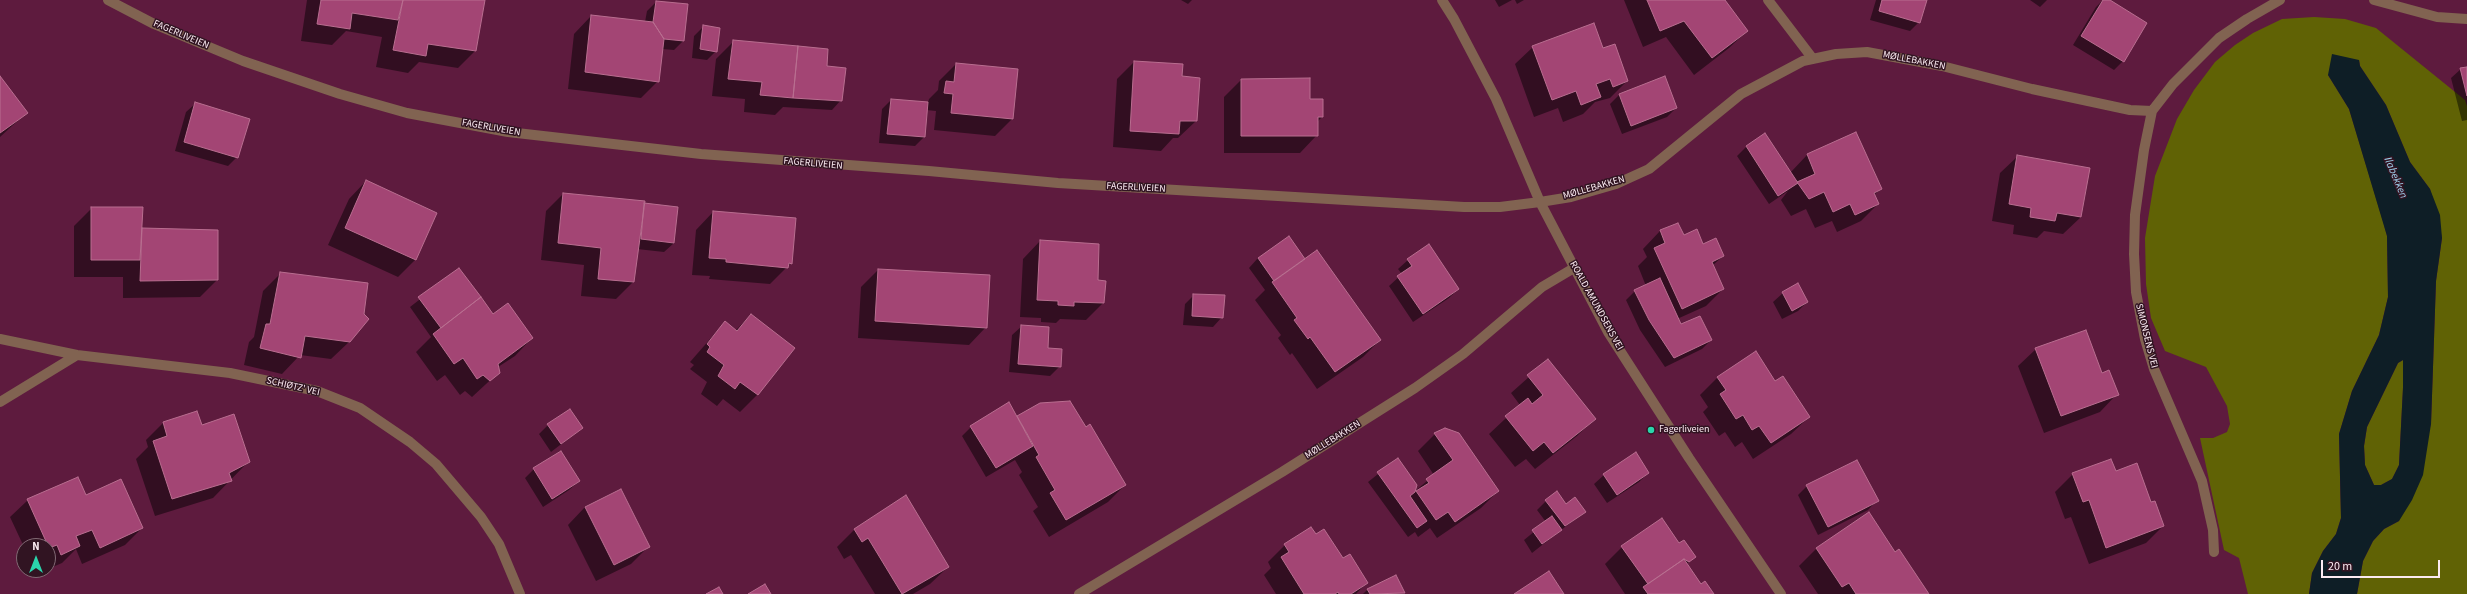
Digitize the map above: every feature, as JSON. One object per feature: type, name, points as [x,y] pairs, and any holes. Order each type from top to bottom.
[{"type":"street","name":"FAGERLIVEIEN","points":[[108,0],[154,24],[236,58],[340,94],[407,113],[508,132],[702,154],[929,171],[1058,184],[1464,207],[1500,207],[1540,202]]},
{"type":"street","name":"ROALD AMUNDSENS VEI","points":[[1442,0],[1454,19],[1496,99],[1540,202],[1608,332],[1689,458],[1781,594]]},
{"type":"street","points":[[1768,0],[1813,59]]},
{"type":"street","points":[[2152,111],[2173,84],[2219,38],[2247,19],[2280,0]]},
{"type":"street","points":[[2374,0],[2437,17],[2467,19]]},
{"type":"street","name":"MØLLEBAKKEN","points":[[1540,202],[1571,197],[1616,184],[1649,169],[1741,94],[1775,74],[1803,61],[1836,54],[1867,52],[1942,66],[2032,90],[2130,110],[2152,111]]},
{"type":"street","name":"SIMONSENS VEI","points":[[2152,111],[2144,150],[2135,215],[2134,254],[2136,292],[2154,370],[2202,481],[2213,530],[2214,552]]},
{"type":"street","name":"MØLLEBAKKEN","points":[[1079,594],[1282,472],[1415,388],[1463,354],[1542,287],[1574,268]]},
{"type":"street","name":"SCHIØTZ' VEI","points":[[0,339],[77,355],[230,374],[317,391],[360,408],[410,442],[436,464],[481,517],[499,544],[520,594]]},
{"type":"street","points":[[0,402],[77,355]]},
{"type":"shaded area","points":[[2314,17],[2345,19],[2376,28],[2465,100],[2467,106],[2467,594],[2357,594],[2363,561],[2373,541],[2384,529],[2399,521],[2431,424],[2436,281],[2442,238],[2430,189],[2410,162],[2386,105],[2360,66],[2359,60],[2328,75],[2349,109],[2383,221],[2387,236],[2388,297],[2379,335],[2352,391],[2339,434],[2341,518],[2336,534],[2323,551],[2312,573],[2309,594],[2248,594],[2239,558],[2224,550],[2200,438],[2213,438],[2227,432],[2230,424],[2227,406],[2206,367],[2165,351],[2151,318],[2146,284],[2145,238],[2155,176],[2177,119],[2194,90],[2215,62],[2235,45],[2253,33],[2282,19]]},
{"type":"shaded area","points":[[2403,360],[2399,465],[2392,479],[2381,485],[2374,485],[2365,465],[2364,446],[2367,427],[2398,363]]},
{"type":"water","name":"Ilabekken","points":[[2332,54],[2359,60],[2360,66],[2386,105],[2410,162],[2430,189],[2440,215],[2442,238],[2436,281],[2431,424],[2423,475],[2412,500],[2399,521],[2384,529],[2373,541],[2363,561],[2357,594],[2309,594],[2312,573],[2323,551],[2336,534],[2341,518],[2339,434],[2352,391],[2379,335],[2388,297],[2387,236],[2349,109],[2328,75]],"holes":[[[2403,360],[2399,465],[2392,479],[2381,485],[2374,485],[2365,465],[2364,446],[2367,427],[2398,363]]]},
{"type":"building","points":[[321,0],[403,0],[398,20],[352,13],[350,29],[317,24]]},
{"type":"building","points":[[403,0],[485,0],[476,51],[428,44],[426,56],[393,50]]},
{"type":"building","points":[[1647,0],[1725,0],[1748,31],[1712,58],[1684,21],[1660,31]]},
{"type":"building","points":[[1882,0],[1927,0],[1920,23],[1879,11]]},
{"type":"building","points":[[2103,0],[2110,0],[2147,23],[2124,62],[2081,36]]},
{"type":"building","points":[[656,1],[688,4],[684,41],[664,39],[653,22]]},
{"type":"building","points":[[591,15],[653,22],[664,39],[659,82],[585,72]]},
{"type":"building","points":[[1594,23],[1603,48],[1615,44],[1628,81],[1613,87],[1610,79],[1596,84],[1601,97],[1581,105],[1576,91],[1552,100],[1532,46]]},
{"type":"building","points":[[703,25],[720,28],[717,52],[700,49]]},
{"type":"building","points":[[733,40],[798,46],[793,98],[760,95],[762,82],[728,79]]},
{"type":"building","points":[[798,46],[828,49],[827,66],[846,68],[842,101],[793,98]]},
{"type":"building","points":[[1134,61],[1183,64],[1182,76],[1200,78],[1197,121],[1180,121],[1179,134],[1130,131]]},
{"type":"building","points":[[956,63],[1018,69],[1013,119],[951,113],[953,94],[944,93],[946,81],[954,82]]},
{"type":"building","points":[[2467,67],[2467,96],[2460,68]]},
{"type":"building","points":[[0,76],[28,113],[0,133]]},
{"type":"building","points":[[1665,76],[1677,108],[1631,126],[1619,94]]},
{"type":"building","points":[[1310,78],[1310,99],[1323,99],[1323,117],[1318,117],[1318,136],[1241,136],[1241,79]]},
{"type":"building","points":[[891,99],[928,102],[925,137],[887,134]]},
{"type":"building","points":[[195,102],[250,119],[238,158],[184,142]]},
{"type":"building","points":[[1856,132],[1882,189],[1874,193],[1879,204],[1855,215],[1850,204],[1833,212],[1824,192],[1809,199],[1797,182],[1815,174],[1807,154]]},
{"type":"building","points":[[1765,133],[1798,183],[1778,196],[1746,146]]},
{"type":"building","points":[[2017,155],[2090,168],[2081,217],[2057,213],[2055,221],[2030,217],[2031,208],[2009,204]]},
{"type":"building","points":[[366,180],[437,213],[416,260],[345,228]]},
{"type":"building","points":[[563,193],[645,201],[634,282],[598,279],[601,248],[558,243]]},
{"type":"building","points":[[644,203],[678,207],[674,243],[641,239]]},
{"type":"building","points":[[91,207],[143,207],[140,260],[91,260]]},
{"type":"building","points":[[713,211],[796,218],[792,264],[789,263],[788,268],[726,262],[726,259],[709,258]]},
{"type":"building","points":[[1678,223],[1684,235],[1697,229],[1703,244],[1716,238],[1724,256],[1712,262],[1724,289],[1682,309],[1654,248],[1665,243],[1660,230]]},
{"type":"building","points":[[142,228],[218,230],[218,280],[140,281]]},
{"type":"building","points":[[1289,236],[1305,259],[1274,281],[1258,258]]},
{"type":"building","points":[[1040,240],[1099,244],[1098,280],[1106,281],[1104,303],[1074,302],[1074,306],[1058,305],[1058,301],[1037,300]]},
{"type":"building","points":[[1429,244],[1459,289],[1423,314],[1397,276],[1412,266],[1407,259]]},
{"type":"building","points":[[1317,250],[1381,340],[1335,372],[1310,337],[1308,339],[1294,320],[1297,318],[1272,282]]},
{"type":"building","points":[[459,268],[481,297],[441,328],[418,297]]},
{"type":"building","points":[[878,269],[990,275],[987,328],[875,321]]},
{"type":"building","points":[[280,272],[368,283],[364,314],[369,319],[350,342],[305,336],[301,358],[260,348],[266,324],[270,324]]},
{"type":"building","points":[[1660,278],[1681,324],[1700,316],[1712,340],[1674,358],[1649,320],[1634,290]]},
{"type":"building","points":[[1798,283],[1808,302],[1792,311],[1782,292]]},
{"type":"building","points":[[1193,294],[1225,295],[1223,318],[1192,316]]},
{"type":"building","points":[[481,297],[493,314],[508,303],[533,338],[498,364],[500,373],[490,381],[483,375],[477,379],[463,358],[454,364],[433,334]]},
{"type":"building","points":[[751,314],[795,348],[758,395],[740,382],[735,389],[718,376],[724,365],[707,352],[710,347],[707,344],[725,321],[737,331]]},
{"type":"building","points":[[1021,325],[1049,327],[1048,348],[1062,349],[1061,367],[1018,364]]},
{"type":"building","points":[[2086,330],[2102,373],[2109,370],[2119,395],[2061,416],[2035,348]]},
{"type":"building","points":[[1756,351],[1775,381],[1783,376],[1810,417],[1771,443],[1759,426],[1752,430],[1743,415],[1736,419],[1720,394],[1726,390],[1717,377]]},
{"type":"building","points":[[1548,359],[1596,419],[1553,453],[1544,442],[1533,451],[1505,416],[1528,398],[1532,404],[1543,395],[1527,375]]},
{"type":"building","points":[[1070,401],[1086,427],[1090,424],[1126,485],[1066,520],[1050,493],[1055,490],[1036,457],[1039,455],[1017,416],[1040,403]]},
{"type":"building","points":[[1009,402],[1033,446],[996,468],[970,426]]},
{"type":"building","points":[[570,409],[583,428],[561,444],[547,424]]},
{"type":"building","points":[[197,411],[202,425],[234,414],[250,462],[229,473],[232,481],[172,499],[153,441],[167,436],[163,422]]},
{"type":"building","points":[[1445,428],[1459,433],[1499,491],[1455,522],[1448,512],[1436,520],[1416,491],[1429,483],[1426,479],[1453,460],[1434,433]]},
{"type":"building","points":[[561,451],[580,481],[552,499],[533,468]]},
{"type":"building","points":[[1636,452],[1649,473],[1617,495],[1603,474]]},
{"type":"building","points":[[1398,458],[1417,485],[1415,492],[1410,496],[1427,521],[1417,528],[1377,472]]},
{"type":"building","points":[[2111,459],[2116,471],[2137,463],[2151,502],[2155,501],[2164,526],[2106,548],[2089,500],[2083,502],[2072,473]]},
{"type":"building","points":[[1857,460],[1879,501],[1828,527],[1806,485]]},
{"type":"building","points":[[78,477],[86,495],[121,479],[143,528],[100,548],[92,530],[76,536],[80,546],[61,555],[56,545],[56,538],[45,538],[27,499]]},
{"type":"building","points":[[621,489],[650,547],[614,565],[585,507]]},
{"type":"building","points":[[1557,491],[1566,504],[1575,497],[1586,512],[1565,526],[1545,500]]},
{"type":"building","points":[[906,495],[949,567],[902,594],[868,538],[862,542],[854,529]]},
{"type":"building","points":[[1869,512],[1895,552],[1899,549],[1929,594],[1856,594],[1849,583],[1842,587],[1816,548]]},
{"type":"building","points":[[1552,516],[1562,530],[1542,544],[1532,530]]},
{"type":"building","points":[[1662,518],[1679,543],[1684,540],[1696,557],[1689,562],[1684,559],[1648,584],[1621,546]]},
{"type":"building","points":[[1311,527],[1316,534],[1324,529],[1343,558],[1350,554],[1368,583],[1351,594],[1339,594],[1338,592],[1335,594],[1304,594],[1281,557],[1289,552],[1284,544]]},
{"type":"building","points":[[1684,559],[1701,584],[1705,581],[1714,594],[1648,594],[1643,587]]},
{"type":"building","points":[[1549,571],[1564,594],[1514,594]]},
{"type":"building","points":[[1396,575],[1405,593],[1370,594],[1367,589]]},
{"type":"building","points":[[765,584],[771,594],[748,594]]},
{"type":"building","points":[[719,587],[723,594],[706,594]]},
{"type":"place","name":"Fagerliveien","points":[[1651,430]]}]
